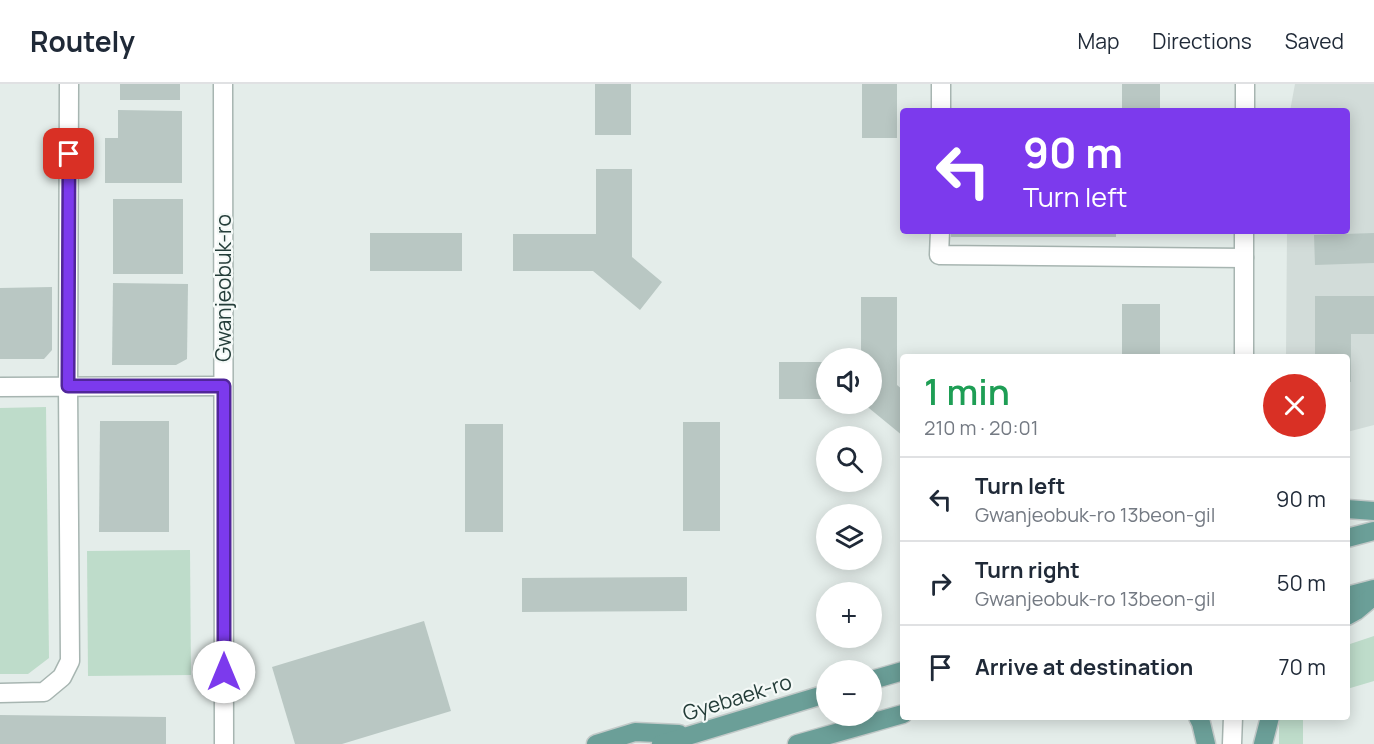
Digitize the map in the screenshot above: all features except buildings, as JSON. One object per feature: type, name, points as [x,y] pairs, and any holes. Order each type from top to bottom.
[{"type":"main road","points":[[1350,509],[1374,511]]},
{"type":"main road","points":[[1350,537],[1374,531]]},
{"type":"main road","points":[[1350,595],[1374,589]]},
{"type":"main road","points":[[1350,614],[1374,596]]},
{"type":"main road","points":[[882,677],[900,672]]},
{"type":"main road","name":"Gyebaek-ro","points":[[661,744],[816,697]]},
{"type":"main road","points":[[797,744],[900,715]]},
{"type":"main road","points":[[1200,720],[1206,744]]},
{"type":"main road","points":[[1263,744],[1269,720]]},
{"type":"main road","points":[[596,744],[635,732],[690,735]]},
{"type":"street","points":[[0,693],[44,692],[62,677],[70,661],[69,84]]},
{"type":"street","name":"Gwanjeobuk-ro","points":[[224,84],[224,744]]},
{"type":"street","points":[[940,108],[941,84]]},
{"type":"street","points":[[1245,84],[1245,108]]},
{"type":"street","points":[[940,234],[939,255],[1244,258]]},
{"type":"street","points":[[1244,234],[1244,354]]},
{"type":"street","points":[[0,387],[224,386]]},
{"type":"street","points":[[1232,744],[1233,720]]},
{"type":"shaded area","points":[[1295,84],[1374,84],[1374,425],[1350,431],[1350,354],[1286,354],[1287,234],[1350,234],[1350,108],[1291,108]]},
{"type":"green space","points":[[46,407],[49,658],[28,674],[0,674],[0,408]]},
{"type":"green space","points":[[190,550],[191,675],[88,676],[87,551]]},
{"type":"green space","points":[[1374,636],[1374,681],[1350,688],[1350,644]]},
{"type":"green space","points":[[1279,720],[1303,720],[1303,744],[1279,744]]},
{"type":"route","points":[[69,154],[68,386],[224,386],[224,672]]}]
